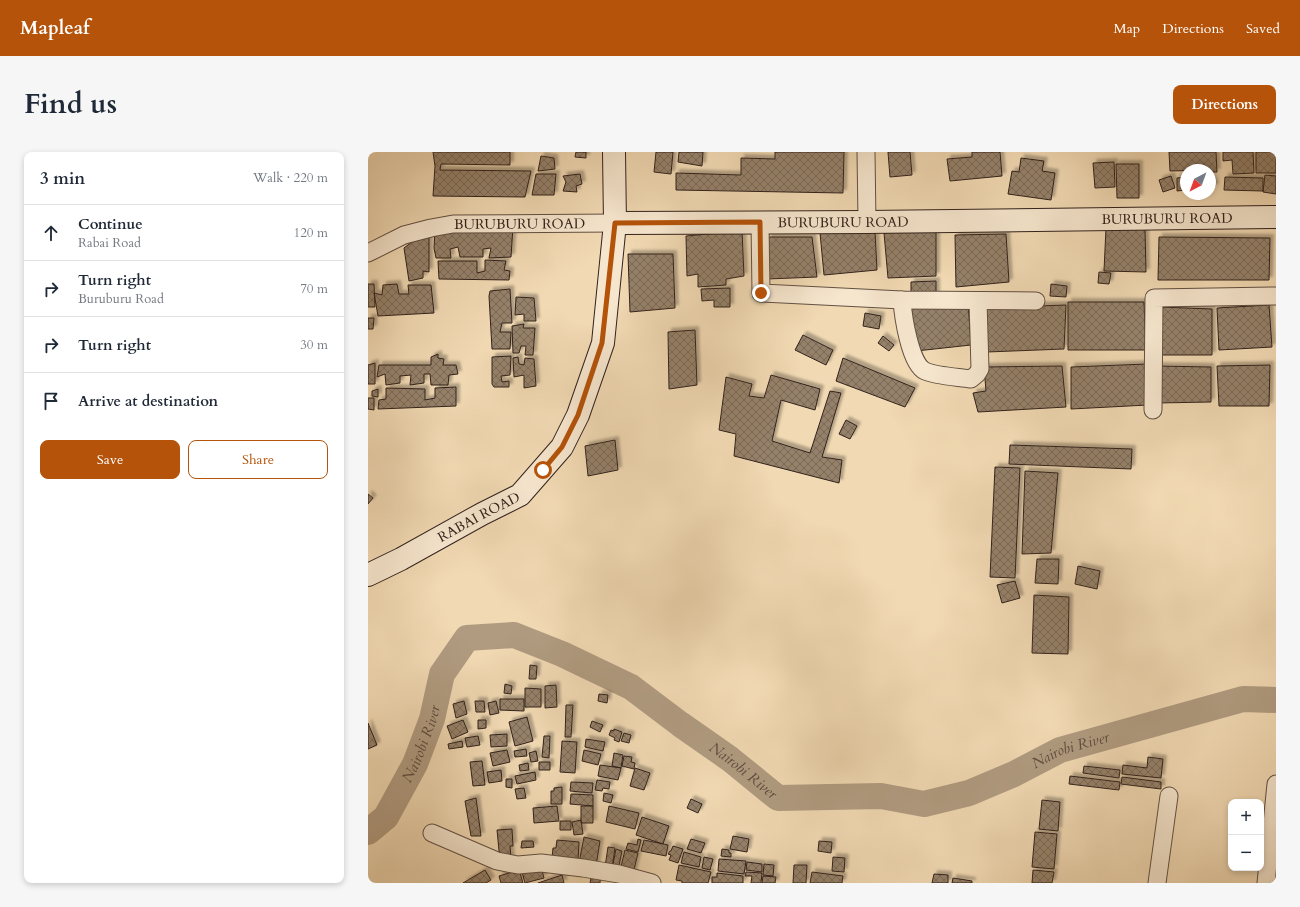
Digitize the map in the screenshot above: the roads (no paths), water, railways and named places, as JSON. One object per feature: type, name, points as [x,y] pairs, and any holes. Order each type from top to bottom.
[{"type":"street","name":"RABAI ROAD","points":[[368,575],[401,559],[520,494],[562,447],[578,415],[602,343],[615,223],[614,152]]},
{"type":"street","points":[[866,152],[867,222]]},
{"type":"street","name":"BURUBURU ROAD","points":[[368,253],[404,235],[452,224],[867,222],[1276,217]]},
{"type":"street","points":[[760,222],[761,293],[902,300],[1036,301]]},
{"type":"street","points":[[1153,410],[1154,298],[1276,296]]},
{"type":"street","points":[[902,300],[909,341],[918,366],[925,371],[971,379],[978,374],[980,369],[978,301]]},
{"type":"street","points":[[1266,883],[1276,784]]},
{"type":"street","points":[[1157,883],[1169,796]]},
{"type":"street","points":[[432,833],[496,861],[518,865],[541,863],[584,868],[619,874],[652,883]]},
{"type":"waterway","name":"Nairobi River","points":[[368,832],[386,817],[415,764],[432,719],[442,674],[467,638],[514,635],[562,654],[631,687],[730,759],[778,798],[881,796],[924,804],[969,793],[1014,774],[1060,750],[1243,699],[1276,700]]}]
